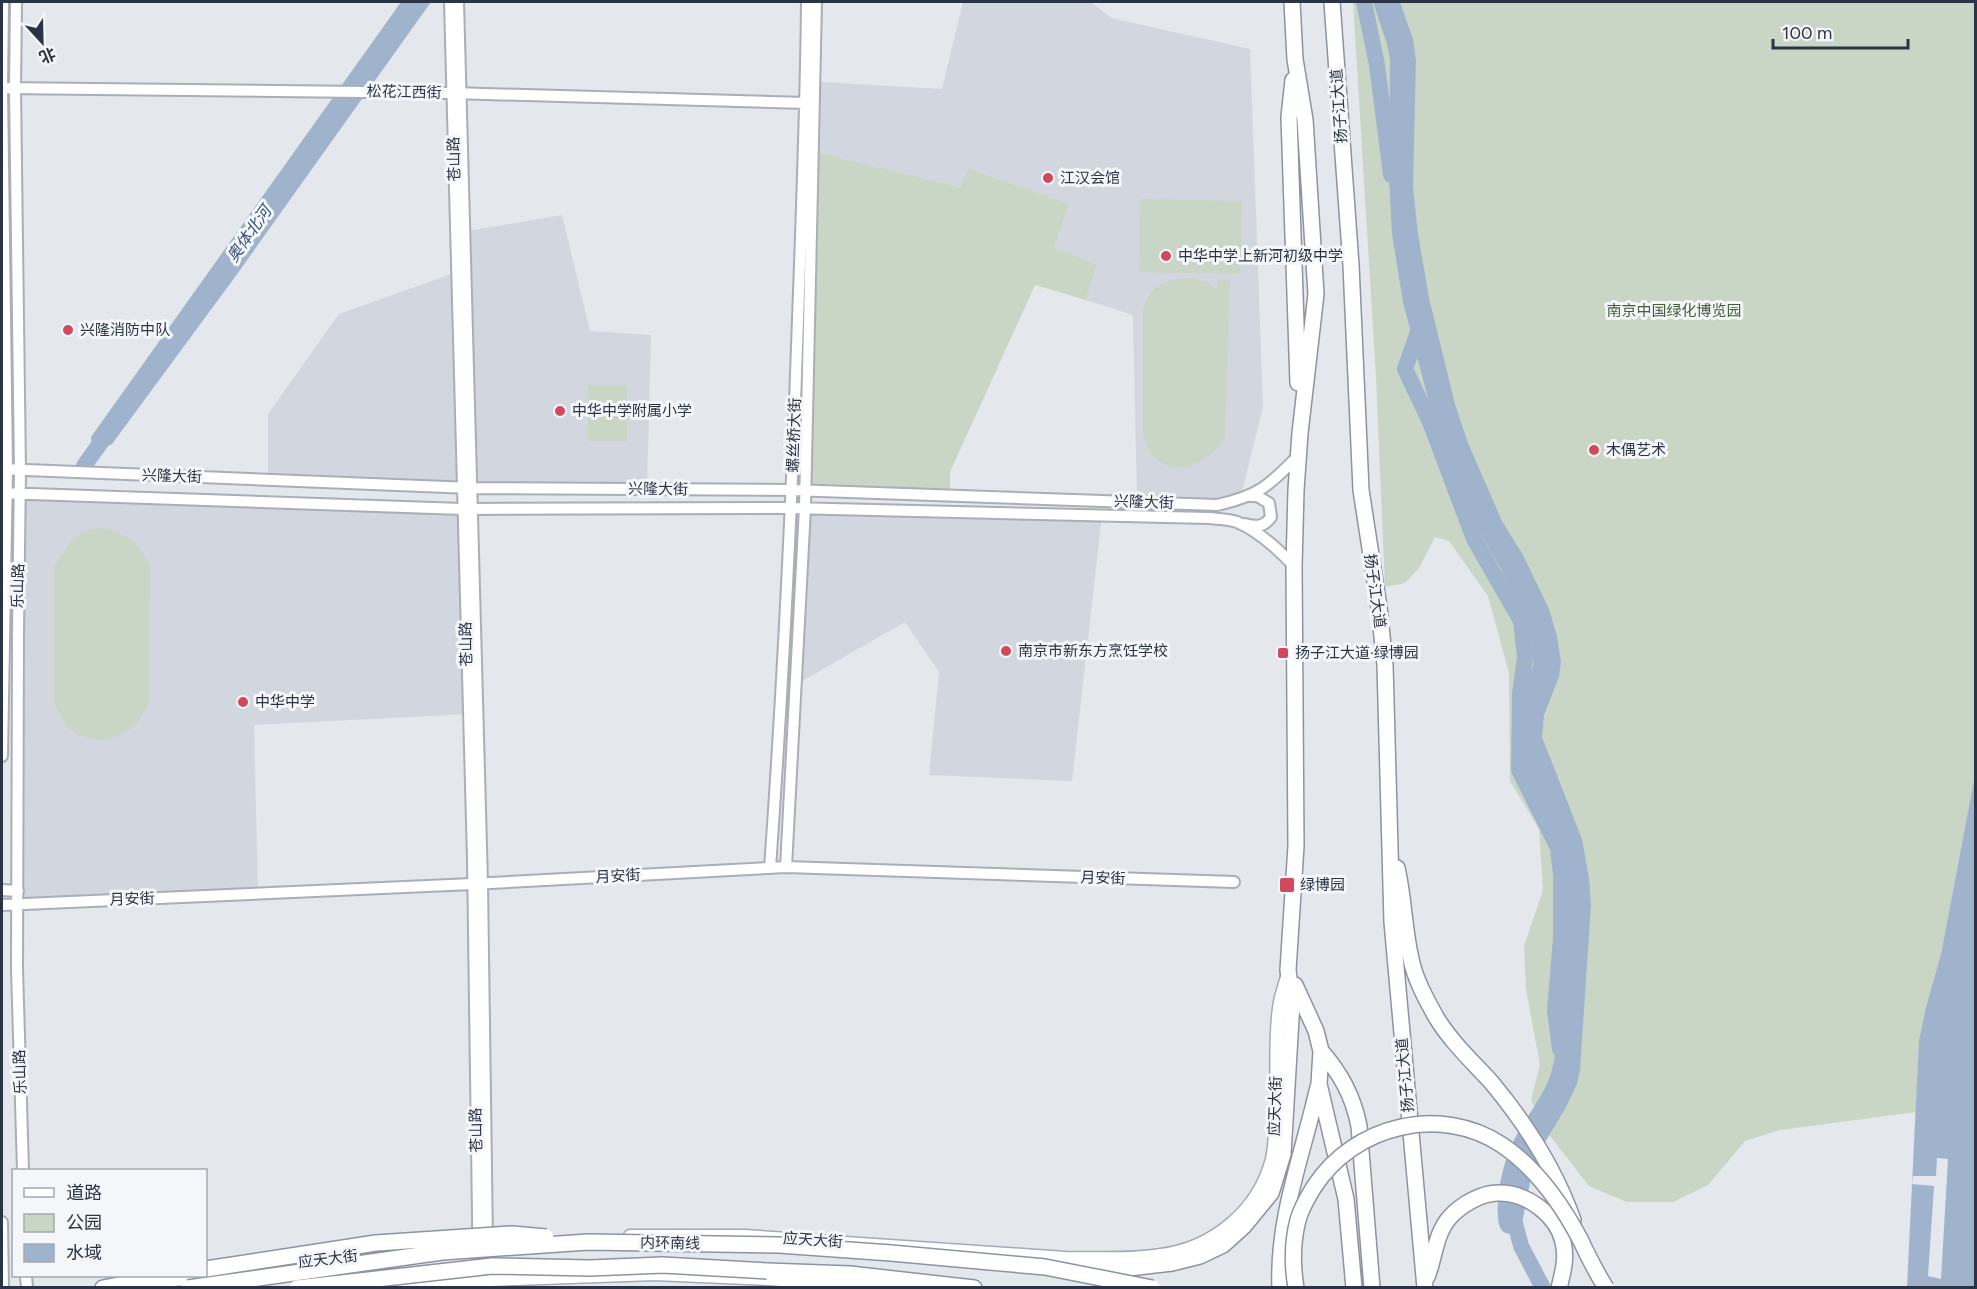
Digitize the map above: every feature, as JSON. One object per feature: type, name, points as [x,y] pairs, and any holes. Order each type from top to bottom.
[{"type":"highway","points":[[1045,1267],[1120,1269],[1172,1263],[1200,1256],[1223,1245],[1259,1210],[1271,1193],[1283,1154],[1292,1002],[1288,970],[1296,864],[1294,566],[1300,433],[1289,117],[1295,59],[1292,2]]},
{"type":"highway","name":"扬子江大道","points":[[1332,2],[1350,264],[1361,490],[1379,607],[1385,664],[1392,922],[1425,1285]]},
{"type":"highway","points":[[1389,834],[1402,891],[1411,960],[1418,981],[1437,1018],[1516,1113],[1532,1137],[1563,1193],[1579,1237],[1606,1287]]},
{"type":"highway","points":[[1280,1287],[1280,1245],[1291,1185],[1319,1084],[1321,1051],[1316,1031],[1288,970]]},
{"type":"highway","points":[[1321,1051],[1338,1071],[1348,1090],[1359,1126],[1372,1287]]},
{"type":"highway","points":[[1319,1084],[1346,1199],[1354,1287]]},
{"type":"highway","points":[[1296,1287],[1292,1265],[1299,1218],[1320,1179],[1330,1165],[1365,1140],[1403,1126],[1456,1125],[1481,1133],[1500,1144],[1523,1160],[1543,1181],[1579,1237]]},
{"type":"highway","points":[[1425,1285],[1442,1228],[1458,1209],[1476,1199],[1498,1192],[1525,1199],[1547,1214],[1560,1234],[1565,1261],[1559,1287]]},
{"type":"highway","points":[[207,1269],[376,1244],[512,1234],[588,1242]]},
{"type":"highway","name":"内环南线","points":[[188,1287],[442,1252],[588,1242],[778,1245],[1045,1267],[1152,1287]]},
{"type":"highway","name":"内环南线","points":[[297,1287],[492,1266],[590,1268],[663,1265],[850,1274],[974,1287]]},
{"type":"highway","points":[[384,1287],[444,1278],[590,1268]]},
{"type":"highway","points":[[103,1287],[156,1277]]},
{"type":"main road","name":"应天大街","points":[[207,1275],[482,1241],[673,1235],[745,1236],[998,1254],[1111,1258],[1162,1255],[1191,1247],[1216,1236],[1234,1223],[1262,1186],[1269,1167],[1276,1119],[1279,1007],[1288,970]]},
{"type":"main road","points":[[384,1287],[654,1274],[884,1287]]},
{"type":"main road","name":"应天大街","points":[[121,1287],[193,1277]]},
{"type":"street","name":"乐山路","points":[[2,756],[3,2]]},
{"type":"street","name":"乐山路","points":[[16,2],[20,471],[17,903],[23,1169]]},
{"type":"street","name":"苍山路","points":[[450,2],[457,93]]},
{"type":"street","name":"苍山路","points":[[458,2],[457,93],[477,884],[482,1283]]},
{"type":"street","name":"螺丝桥大街","points":[[770,868],[781,715],[792,490],[806,103],[807,2]]},
{"type":"street","name":"螺丝桥大街","points":[[786,867],[806,491],[816,2]]},
{"type":"street","name":"松花江西街","points":[[2,88],[457,93],[806,103]]},
{"type":"street","name":"兴隆大街","points":[[4,470],[467,487],[792,490],[1216,505],[1260,491],[1298,456]]},
{"type":"street","name":"兴隆大街","points":[[4,493],[467,509],[805,508],[1209,518],[1236,522],[1262,537],[1294,566]]},
{"type":"street","points":[[1236,522],[1258,526],[1267,523],[1271,517],[1269,503],[1257,496],[1248,496]]},
{"type":"street","name":"月安街","points":[[2,905],[477,884],[786,867],[1234,882]]},
{"type":"street","points":[[2,890],[18,891]]},
{"type":"street","points":[[2,1222],[3,1287]]},
{"type":"shaded area","name":"中华中学上新河初级中学","points":[[963,2],[1091,2],[1111,18],[1250,49],[1263,407],[1240,500],[1137,501],[1133,315],[1086,300],[1097,264],[1054,248],[1069,204],[968,168],[962,187],[804,150],[806,81],[942,89]]},
{"type":"shaded area","name":"中华中学附属小学","points":[[562,215],[590,331],[651,335],[647,489],[471,487],[468,231]]},
{"type":"shaded area","points":[[457,272],[463,487],[268,479],[268,414],[339,314]]},
{"type":"shaded area","name":"中华中学","points":[[19,492],[463,509],[468,714],[254,725],[258,893],[17,903]]},
{"type":"shaded area","name":"南京市新东方烹饪学校","points":[[791,508],[1102,515],[1072,781],[929,775],[939,672],[905,622],[797,684],[783,682]]},
{"type":"green space","name":"南京中国绿化博览园","points":[[1353,2],[1975,2],[1975,775],[1941,954],[1919,1040],[1916,1112],[1780,1130],[1745,1141],[1708,1185],[1673,1202],[1627,1202],[1589,1186],[1547,1132],[1531,1100],[1540,1065],[1526,989],[1524,946],[1543,890],[1539,829],[1510,781],[1509,673],[1488,596],[1449,541],[1435,537],[1419,568],[1405,583],[1385,587],[1376,377]]},
{"type":"green space","points":[[814,152],[961,187],[968,168],[1069,204],[1054,248],[1097,264],[1086,300],[1035,285],[950,472],[950,496],[806,491]]},
{"type":"green space","points":[[1140,199],[1242,201],[1240,274],[1139,272]]},
{"type":"green space","points":[[1186,278],[1203,281],[1217,290],[1218,279],[1230,280],[1225,437],[1216,450],[1204,459],[1192,465],[1179,467],[1167,466],[1157,459],[1148,448],[1143,432],[1143,310],[1149,295],[1158,286]]},
{"type":"green space","points":[[588,385],[627,385],[627,441],[588,441]]},
{"type":"green space","points":[[104,527],[133,541],[142,551],[150,567],[149,703],[136,725],[120,735],[102,740],[79,736],[66,726],[54,703],[54,566],[73,538],[87,531]]},
{"type":"water","points":[[401,2],[431,2],[235,277],[112,444],[93,453],[91,437]]},
{"type":"water","points":[[1373,2],[1400,2],[1413,39],[1416,60],[1413,187],[1429,298],[1455,404],[1468,443],[1502,521],[1523,555],[1549,609],[1557,636],[1561,662],[1559,677],[1544,715],[1542,737],[1582,839],[1589,878],[1591,905],[1580,1070],[1577,1084],[1565,1109],[1541,1149],[1532,1173],[1522,1223],[1518,1233],[1513,1234],[1505,1233],[1499,1226],[1498,1195],[1510,1149],[1550,1077],[1555,1057],[1564,933],[1561,868],[1554,837],[1518,750],[1516,734],[1518,704],[1533,666],[1531,640],[1525,618],[1480,533],[1444,452],[1403,302],[1392,234],[1389,178],[1390,59]]},
{"type":"water","points":[[1975,775],[1975,1287],[1907,1288],[1919,1040],[1941,954]]},
{"type":"pier","points":[[1937,1158],[1948,1159],[1941,1279],[1928,1276],[1934,1186],[1912,1184],[1913,1176],[1936,1176]]},
{"type":"waterway","points":[[1364,2],[1377,65],[1391,175]]},
{"type":"waterway","points":[[1418,325],[1418,332],[1405,369],[1430,422],[1474,539],[1521,621],[1525,657],[1520,694],[1519,770],[1558,848],[1561,875],[1561,938],[1555,1011],[1560,1049]]},
{"type":"waterway","name":"奥体北河","points":[[84,466],[106,435]]},
{"type":"waterway","points":[[1512,1212],[1521,1246],[1543,1288]]},
{"type":"place","name":"江汉会馆","points":[[1048,178]]},
{"type":"place","name":"中华中学上新河初级中学","points":[[1166,256]]},
{"type":"place","name":"兴隆消防中队","points":[[68,330]]},
{"type":"place","name":"中华中学附属小学","points":[[560,411]]},
{"type":"place","name":"木偶艺术","points":[[1594,450]]},
{"type":"place","name":"南京市新东方烹饪学校","points":[[1006,651]]},
{"type":"place","name":"扬子江大道·绿博园","points":[[1283,653]]},
{"type":"place","name":"中华中学","points":[[243,702]]},
{"type":"place","name":"绿博园","points":[[1287,885]]}]
